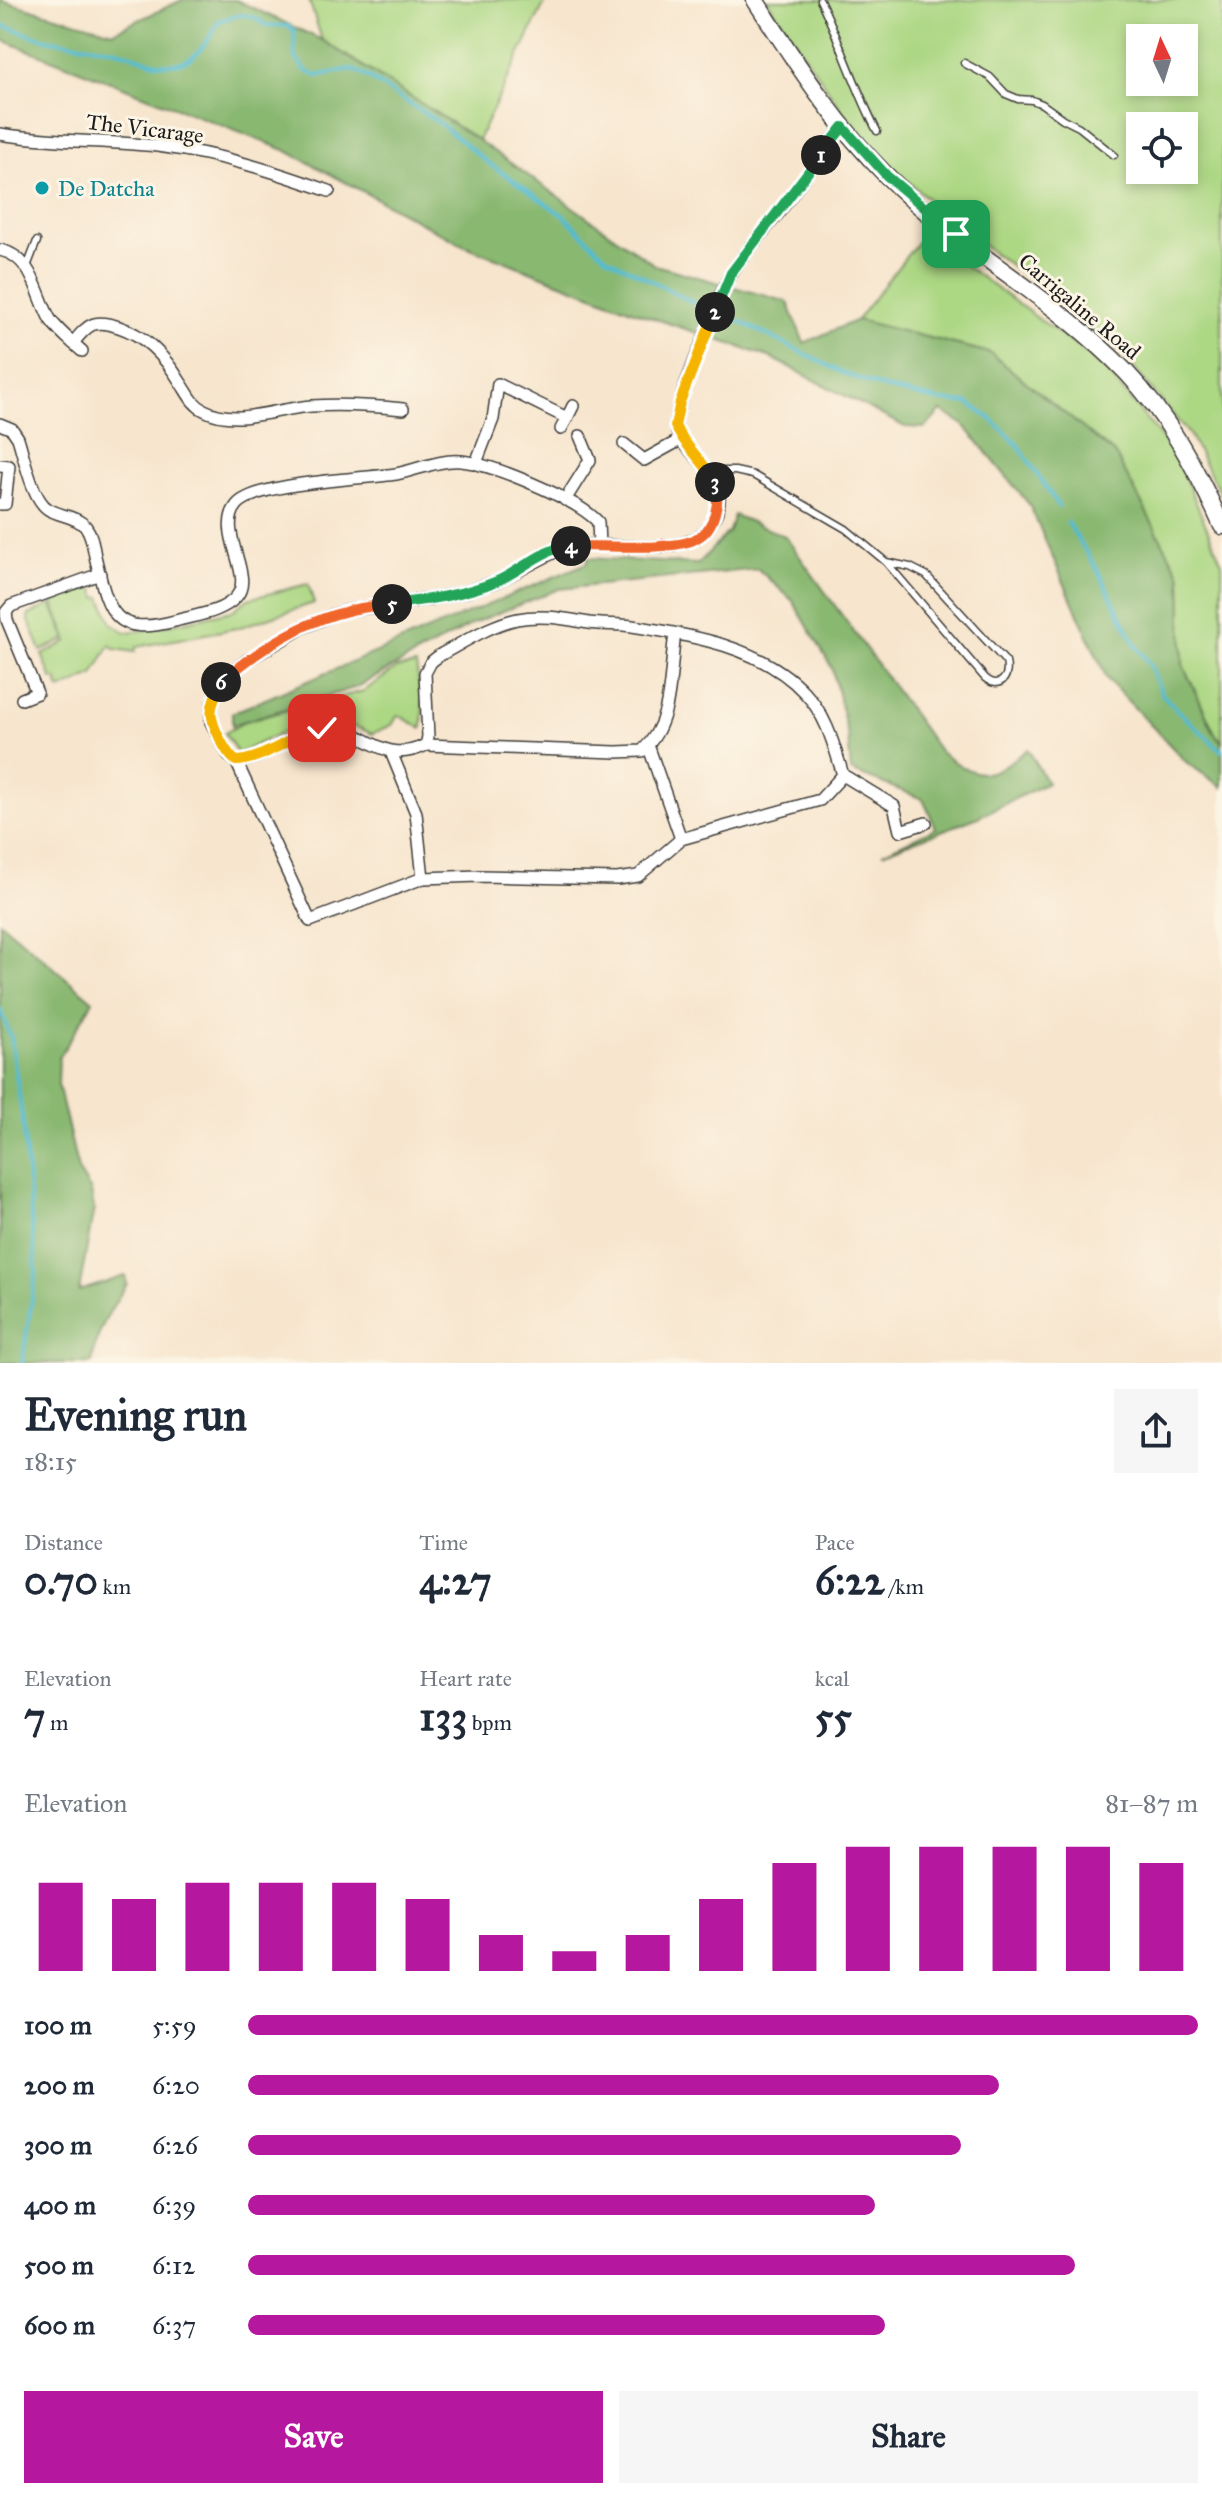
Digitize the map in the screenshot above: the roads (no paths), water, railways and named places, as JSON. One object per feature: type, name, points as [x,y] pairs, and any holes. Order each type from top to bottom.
[{"type":"main road","name":"Carrigaline Road","points":[[755,0],[843,127],[887,176],[1110,356],[1148,396],[1180,441],[1222,526]]},
{"type":"street","points":[[843,127],[731,273],[680,402],[675,426],[717,485],[718,501],[707,530],[695,540],[678,545],[564,547],[498,581],[465,592],[332,615],[257,654],[221,682],[212,704],[211,722],[229,756],[236,761],[310,921],[423,878],[617,879],[638,876],[681,839],[820,800],[843,775]]},
{"type":"street","name":"The Vicarage","points":[[0,134],[132,143],[196,152],[329,191]]},
{"type":"street","points":[[0,250],[20,258],[51,320],[78,347],[84,329],[93,323],[125,329],[147,341],[166,359],[192,402],[204,411],[238,417],[309,406],[357,405],[403,409]]},
{"type":"street","points":[[476,463],[493,419],[498,384],[567,418]]},
{"type":"street","points":[[561,429],[573,406]]},
{"type":"street","points":[[0,424],[12,429],[18,438],[38,500],[47,509],[84,524],[91,536],[114,615],[126,624],[137,627],[163,624],[225,607],[238,596],[242,579],[231,533],[231,519],[236,505],[254,493],[286,487],[396,474],[458,460],[476,463],[492,467],[565,500],[591,515],[598,522],[599,545]]},
{"type":"street","points":[[565,500],[590,460],[580,436]]},
{"type":"street","points":[[624,444],[644,460],[682,439]]},
{"type":"street","points":[[0,465],[9,466],[5,504],[0,504]]},
{"type":"street","points":[[22,699],[37,693],[6,612],[11,606],[100,574]]},
{"type":"street","points":[[426,745],[429,712],[424,681],[427,668],[440,655],[502,623],[538,617],[629,626],[720,645],[760,660],[783,673],[805,692],[823,718],[843,775],[894,806],[900,831],[926,823]]},
{"type":"street","points":[[236,761],[251,758],[308,731],[322,728],[350,731],[381,750],[391,752],[416,750],[426,745],[642,751],[665,714],[675,634]]},
{"type":"street","points":[[648,745],[681,839]]},
{"type":"street","points":[[391,752],[416,813],[423,878]]},
{"type":"lane","points":[[820,0],[877,131]]},
{"type":"lane","points":[[964,63],[990,77],[1006,94],[1042,104],[1079,127],[1114,155]]},
{"type":"lane","points":[[26,268],[37,241]]},
{"type":"lane","points":[[709,471],[753,475],[846,529],[886,562],[985,678],[997,684],[1003,681],[1007,673],[1006,662],[949,597],[919,570],[886,562]]},
{"type":"waterway","points":[[0,25],[42,38],[116,50],[164,64],[182,62],[194,56],[219,21],[238,15],[249,16],[266,25],[288,26],[294,30],[295,57],[306,71],[317,76],[351,69],[363,74],[438,122],[487,162],[564,216],[606,257],[696,304],[739,321],[843,373],[884,388],[942,401],[968,403],[991,419],[1018,445],[1059,507]]},
{"type":"waterway","points":[[1068,523],[1098,571],[1136,646],[1149,663],[1162,694],[1222,751]]},
{"type":"waterway","points":[[0,1009],[11,1038],[23,1123],[36,1271],[22,1363]]},
{"type":"place","name":"De Datcha","points":[[42,188]]}]
